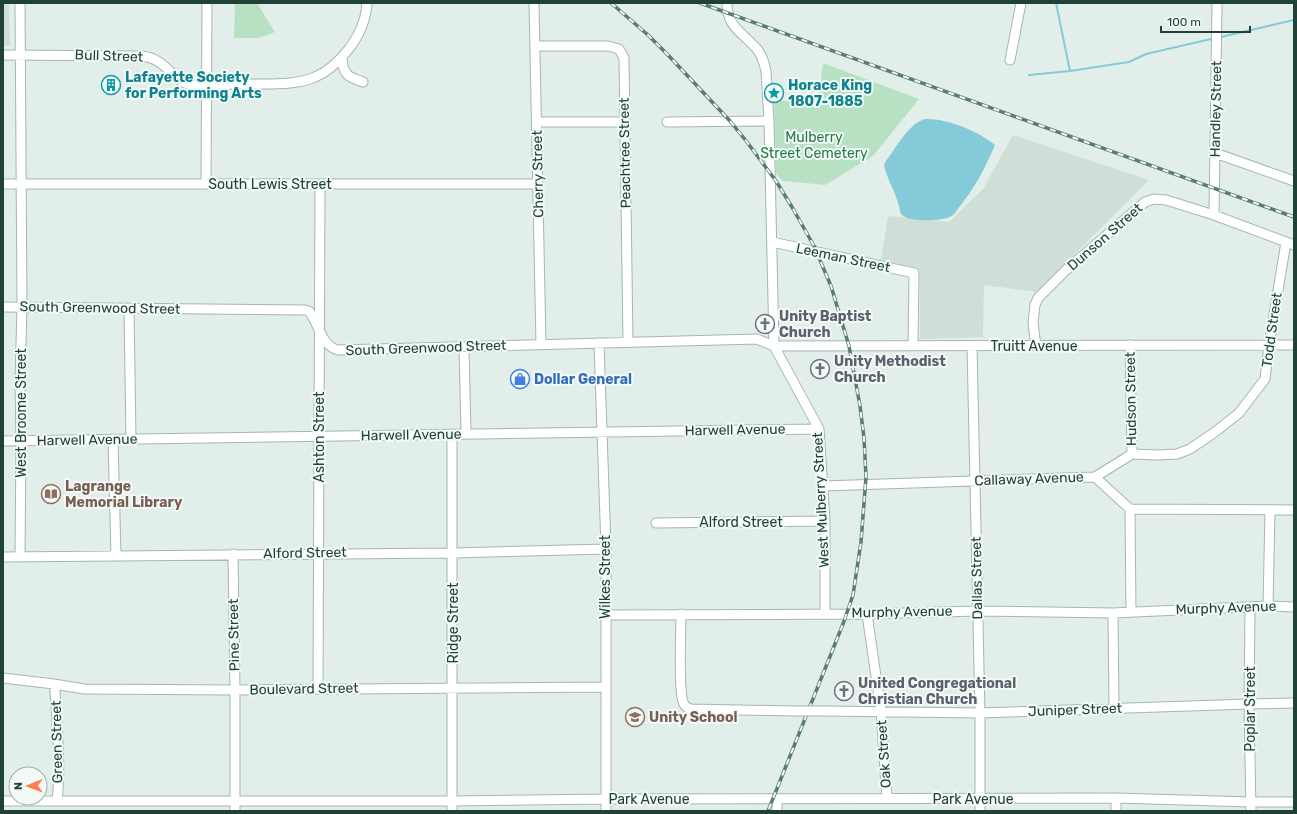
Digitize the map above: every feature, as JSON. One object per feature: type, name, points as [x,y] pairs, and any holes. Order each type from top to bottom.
[{"type":"street","name":"West Broome Street","points":[[20,3],[22,307],[20,381],[20,556]]},
{"type":"street","points":[[206,184],[207,3]]},
{"type":"street","name":"Bull Street","points":[[3,55],[149,57],[164,65],[183,83],[289,83],[306,80],[322,74],[342,58],[361,30],[365,19],[367,3]]},
{"type":"street","name":"Cherry Street","points":[[534,3],[540,345]]},
{"type":"street","name":"West Mulberry Street","points":[[727,3],[728,13],[732,24],[740,34],[757,49],[766,71],[769,121],[774,346],[819,429],[825,521],[825,613]]},
{"type":"street","points":[[1010,60],[1021,3]]},
{"type":"street","name":"Handley Street","points":[[1214,215],[1217,3]]},
{"type":"street","name":"Peachtree Street","points":[[535,46],[608,46],[619,49],[624,58],[628,342]]},
{"type":"street","points":[[342,58],[343,68],[346,74],[352,78],[364,82]]},
{"type":"street","points":[[667,122],[769,121]]},
{"type":"street","points":[[537,122],[625,122]]},
{"type":"street","points":[[1215,153],[1294,181]]},
{"type":"street","name":"South Lewis Street","points":[[3,184],[538,184]]},
{"type":"street","name":"Ashton Street","points":[[318,689],[320,184]]},
{"type":"street","name":"Dunson Street","points":[[1036,346],[1034,323],[1035,305],[1038,298],[1065,271],[1145,202],[1154,199],[1166,200],[1214,215],[1290,244]]},
{"type":"street","name":"Leeman Street","points":[[772,242],[914,274],[913,346]]},
{"type":"street","name":"Todd Street","points":[[1132,454],[1177,454],[1190,449],[1239,413],[1265,379],[1269,345],[1290,244]]},
{"type":"street","name":"South Greenwood Street","points":[[3,307],[308,310],[328,344],[333,349],[338,350],[756,339],[774,346]]},
{"type":"street","points":[[129,308],[131,439]]},
{"type":"street","name":"Wilkes Street","points":[[599,343],[606,550],[606,811]]},
{"type":"street","name":"Hudson Street","points":[[1130,345],[1132,454]]},
{"type":"street","name":"Truitt Avenue","points":[[774,346],[1294,345]]},
{"type":"street","name":"Dallas Street","points":[[972,346],[980,713],[980,811]]},
{"type":"street","points":[[464,347],[466,434]]},
{"type":"street","name":"Harwell Avenue","points":[[3,441],[819,429]]},
{"type":"street","name":"Ridge Street","points":[[452,434],[452,806]]},
{"type":"street","points":[[113,439],[116,556]]},
{"type":"street","points":[[1095,477],[1132,454]]},
{"type":"street","name":"Callaway Avenue","points":[[823,486],[1095,477],[1130,509]]},
{"type":"street","points":[[1131,612],[1130,509],[1294,510]]},
{"type":"street","points":[[1268,606],[1270,511]]},
{"type":"street","name":"Alford Street","points":[[656,523],[825,521]]},
{"type":"street","name":"Alford Street","points":[[3,557],[453,553],[606,550]]},
{"type":"street","name":"Pine Street","points":[[233,554],[235,811]]},
{"type":"street","name":"Murphy Avenue","points":[[606,615],[978,612],[1113,613],[1268,606],[1294,607]]},
{"type":"street","name":"Poplar Street","points":[[1250,608],[1249,704],[1251,806]]},
{"type":"street","points":[[1113,613],[1114,709]]},
{"type":"street","name":"Juniper Street","points":[[681,614],[681,690],[683,704],[686,708],[691,709],[980,713],[1294,703]]},
{"type":"street","name":"Oak Street","points":[[867,614],[881,711],[887,799]]},
{"type":"street","name":"Boulevard Street","points":[[3,678],[84,689],[235,690],[605,687]]},
{"type":"street","name":"Green Street","points":[[54,684],[58,747],[57,801]]},
{"type":"street","points":[[1116,798],[1116,811]]},
{"type":"street","name":"Park Avenue","points":[[3,801],[235,801],[452,806],[606,799],[1116,798],[1251,806],[1294,802]]},
{"type":"street","points":[[777,811],[778,799]]},
{"type":"shaded area","points":[[3,3],[9,3],[10,46],[3,46]]},
{"type":"shaded area","points":[[1013,135],[1149,180],[1037,292],[984,285],[983,337],[920,339],[920,270],[881,260],[888,216],[949,222],[983,189]]},
{"type":"green space","points":[[235,3],[257,3],[275,32],[259,38],[234,38]]},
{"type":"green space","name":"Mulberry Street Cemetery","points":[[823,63],[919,99],[873,156],[825,185],[783,181],[776,174],[774,99],[818,106]]},
{"type":"water","points":[[934,119],[962,126],[995,145],[971,192],[954,214],[943,219],[919,220],[902,215],[884,165],[908,131],[919,121]]},
{"type":"waterway","points":[[1056,3],[1070,71]]},
{"type":"waterway","points":[[1221,37],[1294,20]]},
{"type":"waterway","points":[[1029,75],[1070,71],[1129,62],[1146,54],[1211,39]]},
{"type":"railway","points":[[611,3],[648,35],[730,121],[776,181],[814,246],[831,286],[849,346],[860,406],[864,438],[866,477],[861,542],[853,595],[843,624],[768,811]]},
{"type":"railway","points":[[700,3],[1294,217]]},
{"type":"place","name":"Lafayette Society for Performing Arts","points":[[111,85]]},
{"type":"place","name":"Horace King 1807-1885","points":[[774,93]]},
{"type":"place","name":"Unity Baptist Church","points":[[765,324]]},
{"type":"place","name":"Unity Methodist Church","points":[[820,369]]},
{"type":"place","name":"Dollar General","points":[[520,379]]},
{"type":"place","name":"Lagrange Memorial Library","points":[[51,494]]},
{"type":"place","name":"United Congregational Christian Church","points":[[844,691]]},
{"type":"place","name":"Unity School","points":[[635,717]]}]
